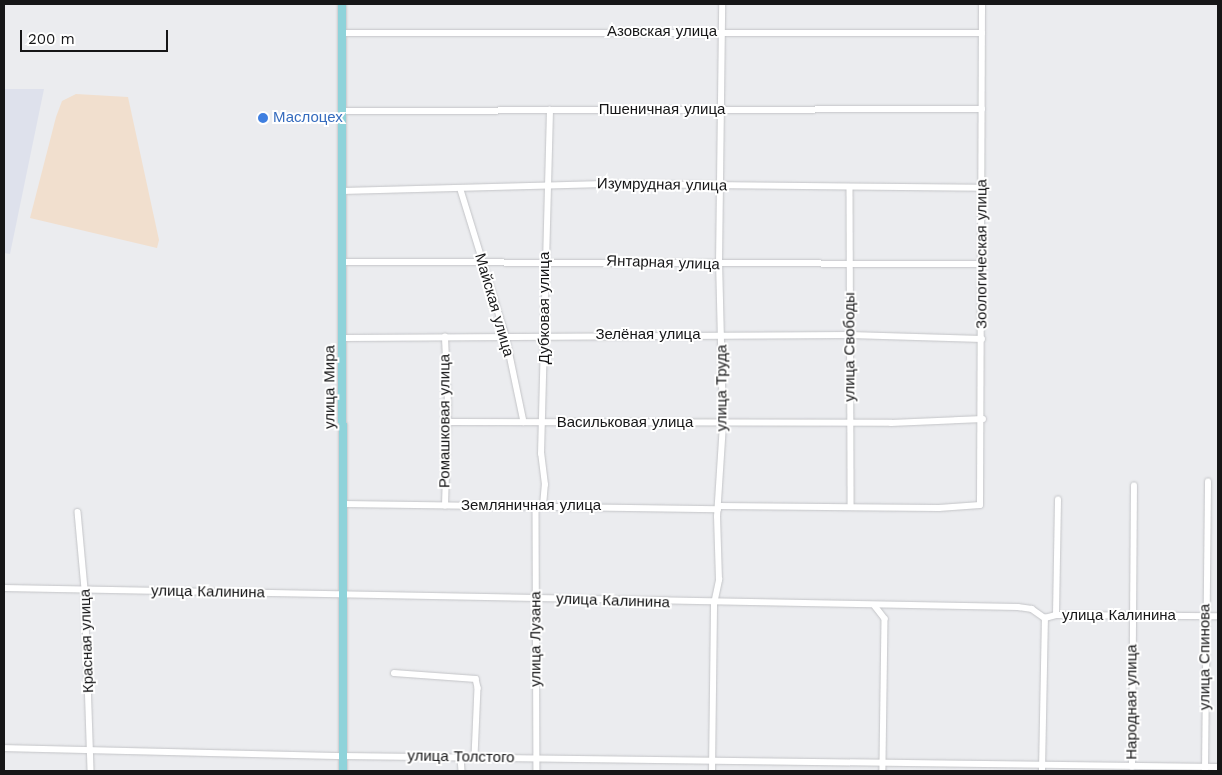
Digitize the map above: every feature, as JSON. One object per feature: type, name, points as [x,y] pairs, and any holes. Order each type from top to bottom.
[{"type":"main road","name":"улица Мира","points":[[342,4],[344,338],[343,771]]},
{"type":"street","name":"улица Труда","points":[[712,771],[714,604],[720,580],[718,507],[723,424],[719,265],[722,4]]},
{"type":"street","name":"Зоологическая улица","points":[[980,505],[983,419],[982,4]]},
{"type":"street","name":"Азовская улица","points":[[342,33],[982,33]]},
{"type":"street","name":"Пшеничная улица","points":[[342,111],[982,109]]},
{"type":"street","name":"Дубковая улица","points":[[543,506],[545,262],[550,110]]},
{"type":"street","name":"Изумрудная улица","points":[[342,191],[462,190],[548,185],[982,188]]},
{"type":"street","name":"улица Свободы","points":[[850,187],[851,507]]},
{"type":"street","name":"Майская улица","points":[[462,190],[482,263],[506,336],[524,422]]},
{"type":"street","name":"Янтарная улица","points":[[343,262],[545,262],[719,265],[982,264]]},
{"type":"street","name":"Зелёная улица","points":[[344,338],[850,335],[982,339]]},
{"type":"street","name":"Ромашковая улица","points":[[445,337],[447,422],[445,506]]},
{"type":"street","name":"Васильковая улица","points":[[447,422],[723,424],[983,419]]},
{"type":"street","name":"улица Спинова","points":[[1205,769],[1205,616],[1208,482]]},
{"type":"street","name":"Народная улица","points":[[1132,767],[1134,486]]},
{"type":"street","points":[[1056,615],[1058,500]]},
{"type":"street","name":"Земляничная улица","points":[[344,504],[718,507],[980,505]]},
{"type":"street","name":"улица Лузана","points":[[536,506],[537,771]]},
{"type":"street","name":"Красная улица","points":[[78,512],[85,590],[91,771]]},
{"type":"street","name":"улица Калинина","points":[[4,588],[536,598],[714,604],[1018,607],[1032,609],[1045,618],[1056,615],[1132,614],[1218,616]]},
{"type":"street","points":[[875,606],[885,619],[883,771]]},
{"type":"street","points":[[1042,768],[1045,618]]},
{"type":"street","points":[[394,673],[476,679],[478,688],[476,757]]},
{"type":"street","name":"улица Толстого","points":[[4,748],[90,748],[343,756],[883,762],[1042,768],[1132,767],[1205,769],[1218,767]]},
{"type":"street","points":[[462,757],[462,771]]},
{"type":"shaded area","points":[[4,89],[44,89],[10,254],[4,253]]},
{"type":"shaded area","points":[[76,94],[128,97],[159,240],[157,248],[30,218],[56,117],[62,101]]},
{"type":"place","name":"Маслоцех","points":[[263,118]]}]
